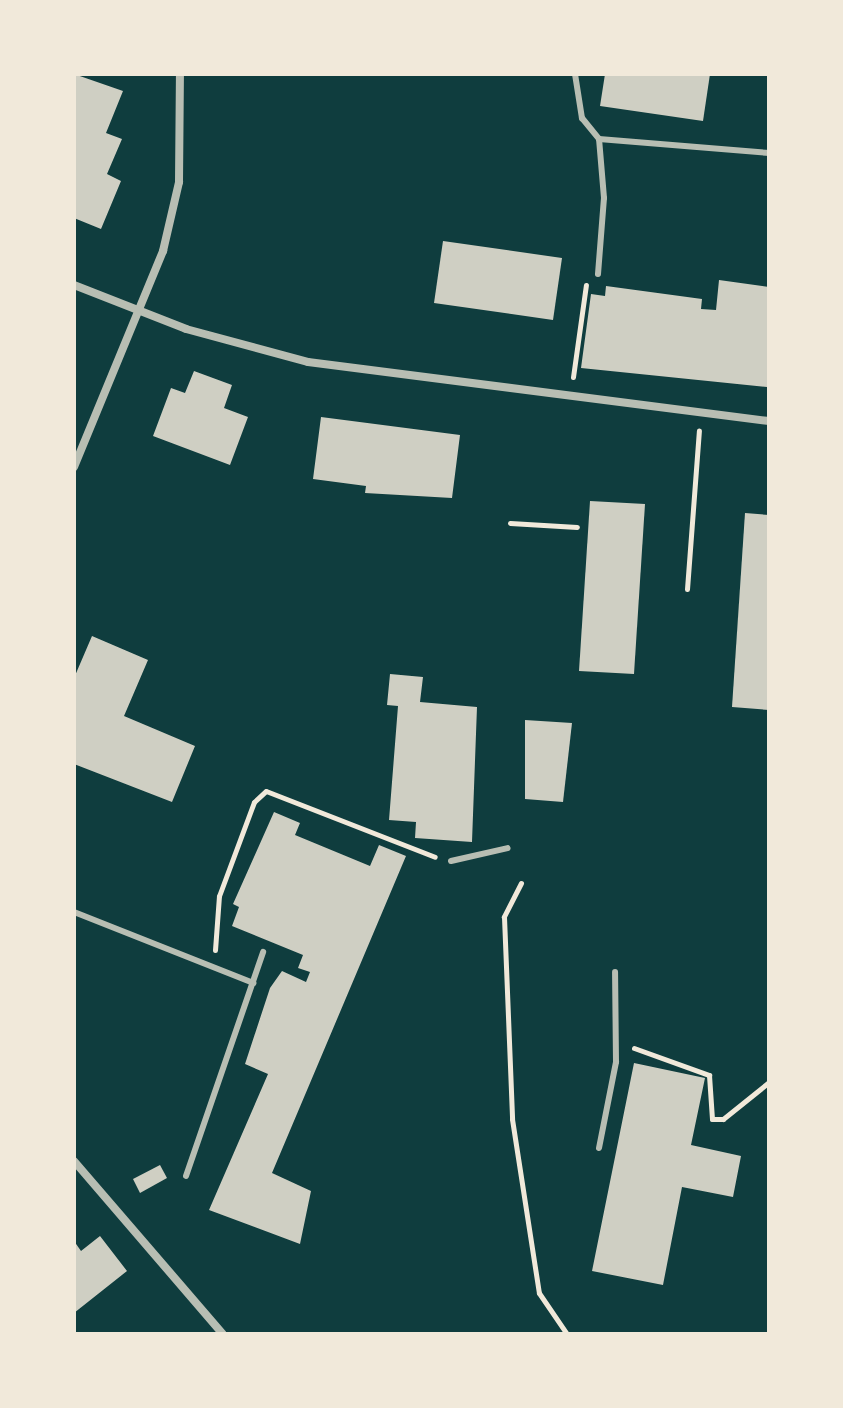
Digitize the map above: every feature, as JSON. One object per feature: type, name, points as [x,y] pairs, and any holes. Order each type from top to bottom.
[{"type":"street","points":[[74,467],[140,313],[179,182],[180,74]]},
{"type":"street","points":[[74,285],[140,313],[308,362],[571,400],[769,421]]},
{"type":"street","points":[[74,1161],[223,1334]]},
{"type":"lane","points":[[575,74],[582,118],[599,139],[604,198],[598,274]]},
{"type":"lane","points":[[599,139],[769,153]]},
{"type":"lane","points":[[451,861],[508,848]]},
{"type":"lane","points":[[74,912],[253,983]]},
{"type":"lane","points":[[186,1176],[263,952]]},
{"type":"lane","points":[[599,1148],[615,1043],[615,972]]},
{"type":"path","points":[[571,400],[580,291],[598,274]]},
{"type":"path","points":[[687,589],[700,414]]},
{"type":"path","points":[[510,523],[577,527]]},
{"type":"path","points":[[209,965],[219,896],[254,802],[266,791],[451,861]]},
{"type":"path","points":[[521,883],[504,917],[512,1119],[539,1293],[567,1334]]},
{"type":"path","points":[[615,1043],[709,1075],[712,1119],[723,1119],[769,1082]]},
{"type":"building","points":[[74,74],[123,91],[106,133],[122,139],[107,174],[121,181],[101,229],[74,218]]},
{"type":"building","points":[[605,74],[710,74],[703,121],[600,106]]},
{"type":"building","points":[[443,241],[562,258],[553,320],[434,303]]},
{"type":"building","points":[[719,280],[769,287],[767,387],[581,368],[591,294],[605,296],[606,286],[702,299],[701,309],[716,310]]},
{"type":"building","points":[[194,371],[232,385],[224,408],[248,417],[230,465],[153,436],[171,388],[185,393]]},
{"type":"building","points":[[321,417],[460,435],[452,498],[365,493],[366,486],[313,479]]},
{"type":"building","points":[[590,501],[645,504],[634,674],[579,671]]},
{"type":"building","points":[[745,513],[769,515],[769,710],[732,707]]},
{"type":"building","points":[[92,636],[148,660],[124,716],[195,746],[172,802],[74,764],[74,678]]},
{"type":"building","points":[[390,674],[423,677],[420,702],[477,707],[472,842],[415,838],[416,822],[389,820],[398,706],[387,705]]},
{"type":"building","points":[[525,720],[572,723],[563,802],[525,799]]},
{"type":"building","points":[[274,812],[300,823],[295,835],[370,866],[379,845],[406,856],[272,1173],[311,1191],[300,1244],[209,1210],[268,1074],[245,1064],[270,988],[282,971],[306,982],[310,972],[298,968],[303,955],[232,926],[239,907],[233,904]]},
{"type":"building","points":[[634,1063],[705,1078],[691,1145],[741,1156],[733,1197],[682,1187],[663,1285],[592,1271]]},
{"type":"building","points":[[160,1165],[167,1178],[140,1193],[133,1179]]},
{"type":"building","points":[[100,1236],[127,1271],[74,1313],[74,1241],[81,1251]]}]
